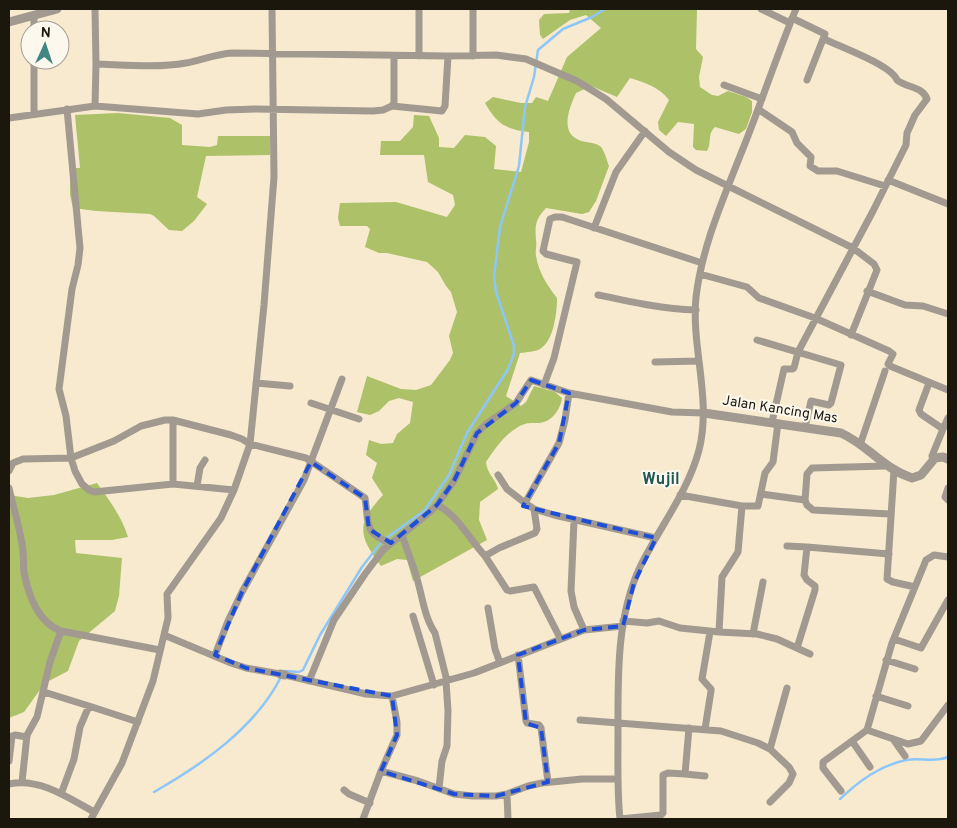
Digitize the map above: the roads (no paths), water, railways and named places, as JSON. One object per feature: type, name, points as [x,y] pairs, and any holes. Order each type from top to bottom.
[{"type":"street","points":[[9,22],[58,9]]},
{"type":"street","points":[[94,106],[96,64],[95,9]]},
{"type":"street","points":[[9,784],[22,782],[61,794],[93,816],[122,763],[153,681],[168,613],[167,594],[221,518],[234,490],[250,444],[273,202],[272,9]]},
{"type":"street","points":[[419,9],[419,56]]},
{"type":"street","points":[[472,56],[473,9]]},
{"type":"street","points":[[761,9],[823,31],[826,34],[807,80]]},
{"type":"street","points":[[705,776],[668,773],[663,775],[663,813],[661,815],[620,819],[618,723],[619,668],[623,624],[637,575],[680,496],[696,462],[700,448],[704,413],[696,310],[702,263],[715,219],[796,9]]},
{"type":"street","points":[[680,496],[757,507],[765,472],[773,462],[775,423],[784,369],[794,368],[798,352],[815,318],[854,248],[906,145],[907,132],[915,115],[927,99],[920,90],[900,83],[895,75],[885,67],[824,39]]},
{"type":"street","points":[[96,64],[157,66],[186,63],[224,53],[376,54],[394,56],[496,55],[526,59],[538,63],[578,81],[606,98],[669,152],[696,170],[854,248],[876,267],[877,270],[850,335]]},
{"type":"street","points":[[392,106],[394,96],[394,56]]},
{"type":"street","points":[[9,118],[94,106],[198,114],[226,110],[272,108],[373,111],[383,110],[392,106],[442,111],[445,106],[448,56]]},
{"type":"street","points":[[34,70],[34,114]]},
{"type":"street","points":[[724,85],[762,99]]},
{"type":"street","points":[[67,109],[80,248],[72,289],[59,389],[66,416],[71,458],[75,471],[82,484],[94,492],[173,484],[234,490]]},
{"type":"street","points":[[758,109],[792,132],[798,143],[811,157],[810,166],[818,171],[837,171],[887,183],[948,204]]},
{"type":"street","points":[[594,228],[616,172],[645,131]]},
{"type":"street","points":[[544,385],[554,358],[577,262],[546,254],[543,251],[550,219],[562,217],[702,263]]},
{"type":"street","points":[[700,274],[747,286],[759,298],[815,318],[889,351],[892,354],[888,365],[948,390]]},
{"type":"street","points":[[867,291],[905,305],[923,306],[948,314]]},
{"type":"street","points":[[598,295],[655,306],[696,310]]},
{"type":"street","points":[[757,340],[840,364],[841,367],[832,404],[811,401],[805,427]]},
{"type":"street","points":[[655,362],[699,361]]},
{"type":"street","points":[[860,445],[885,371]]},
{"type":"street","points":[[216,655],[228,621],[242,592],[297,495],[342,379]]},
{"type":"street","points":[[308,681],[334,620],[382,550],[437,505],[454,481],[477,433],[486,424],[516,403],[531,380],[569,393],[672,412],[704,413]]},
{"type":"street","points":[[256,383],[290,386]]},
{"type":"street","points":[[929,383],[919,413],[943,429]]},
{"type":"street","points":[[525,503],[559,443],[569,393]]},
{"type":"street","points":[[311,402],[358,419]]},
{"type":"street","name":"Jalan Kancing Mas","points":[[704,413],[841,433],[890,468],[912,478],[917,478],[921,475],[935,458]]},
{"type":"street","points":[[948,418],[932,456],[948,459]]},
{"type":"street","points":[[173,420],[173,484]]},
{"type":"street","points":[[9,471],[13,463],[23,458],[71,458],[114,441],[149,423],[173,420],[237,437],[250,444],[301,456],[365,498],[369,529],[373,535],[391,543]]},
{"type":"street","points":[[197,486],[200,468],[205,460]]},
{"type":"street","points":[[890,514],[813,510],[807,505],[805,500],[807,474],[812,468],[890,468],[890,514],[888,579],[892,582],[915,587]]},
{"type":"street","points":[[498,475],[507,489],[534,509],[656,538]]},
{"type":"street","points":[[9,488],[22,545],[24,572],[35,606],[44,621],[52,628],[61,631],[160,650]]},
{"type":"street","points":[[948,488],[945,497],[948,500]]},
{"type":"street","points":[[761,494],[805,500]]},
{"type":"street","points":[[437,505],[446,509],[456,519],[486,556],[507,590],[534,587],[560,638]]},
{"type":"street","points":[[719,632],[722,577],[738,552],[742,506]]},
{"type":"street","points":[[486,556],[499,548],[535,534],[537,530],[534,509]]},
{"type":"street","points":[[574,520],[571,591],[574,607],[584,630]]},
{"type":"street","points":[[402,535],[416,573],[430,626],[435,633],[446,681],[448,738],[439,788]]},
{"type":"street","points":[[787,546],[889,554]]},
{"type":"street","points":[[798,648],[815,590],[815,586],[804,575],[807,547]]},
{"type":"street","points":[[841,791],[823,768],[823,763],[867,730],[886,660],[924,565],[929,557],[934,555],[948,557]]},
{"type":"street","points":[[753,634],[763,582]]},
{"type":"street","points":[[894,639],[920,648],[948,600]]},
{"type":"street","points":[[488,608],[495,650],[500,663]]},
{"type":"street","points":[[413,616],[434,685]]},
{"type":"street","points":[[164,635],[246,668],[366,694],[392,696],[434,685],[500,663],[584,630],[623,624],[659,621],[680,628],[710,632],[753,634],[777,639],[810,654]]},
{"type":"street","points":[[22,782],[27,736],[37,717],[50,662],[61,631]]},
{"type":"street","points":[[705,729],[711,688],[702,679],[710,632]]},
{"type":"street","points":[[518,656],[525,717],[527,723],[538,725],[541,728],[548,782]]},
{"type":"street","points":[[886,660],[915,669]]},
{"type":"street","points":[[770,749],[787,688]]},
{"type":"street","points":[[44,692],[138,722]]},
{"type":"street","points":[[363,819],[397,735],[397,722],[392,696]]},
{"type":"street","points":[[876,696],[908,706]]},
{"type":"street","points":[[867,730],[908,744],[920,741],[948,705]]},
{"type":"street","points":[[61,794],[74,759],[80,727],[89,706]]},
{"type":"street","points":[[580,720],[705,729],[734,734],[770,749],[793,774],[789,783],[770,802]]},
{"type":"street","points":[[685,774],[689,728]]},
{"type":"street","points":[[9,761],[12,736],[27,736]]},
{"type":"street","points":[[893,739],[905,756]]},
{"type":"street","points":[[852,741],[870,767]]},
{"type":"street","points":[[381,771],[418,781],[454,794],[473,796],[507,794],[528,786],[548,782],[618,778]]},
{"type":"street","points":[[344,790],[370,803]]},
{"type":"street","points":[[507,794],[508,819]]},
{"type":"waterway","points":[[285,671],[299,672],[303,670],[320,635],[362,567],[382,541],[424,511],[449,475],[467,433],[508,369],[514,354],[514,346],[496,292],[494,277],[500,227],[519,166],[525,107],[534,77],[538,50],[563,29],[592,17],[605,9]]},
{"type":"waterway","points":[[154,792],[209,757],[226,743],[257,713],[281,677]]},
{"type":"waterway","points":[[840,799],[862,780],[887,766],[906,760],[938,760],[948,757]]},
{"type":"district","name":"Wujil","points":[[661,480]]}]
